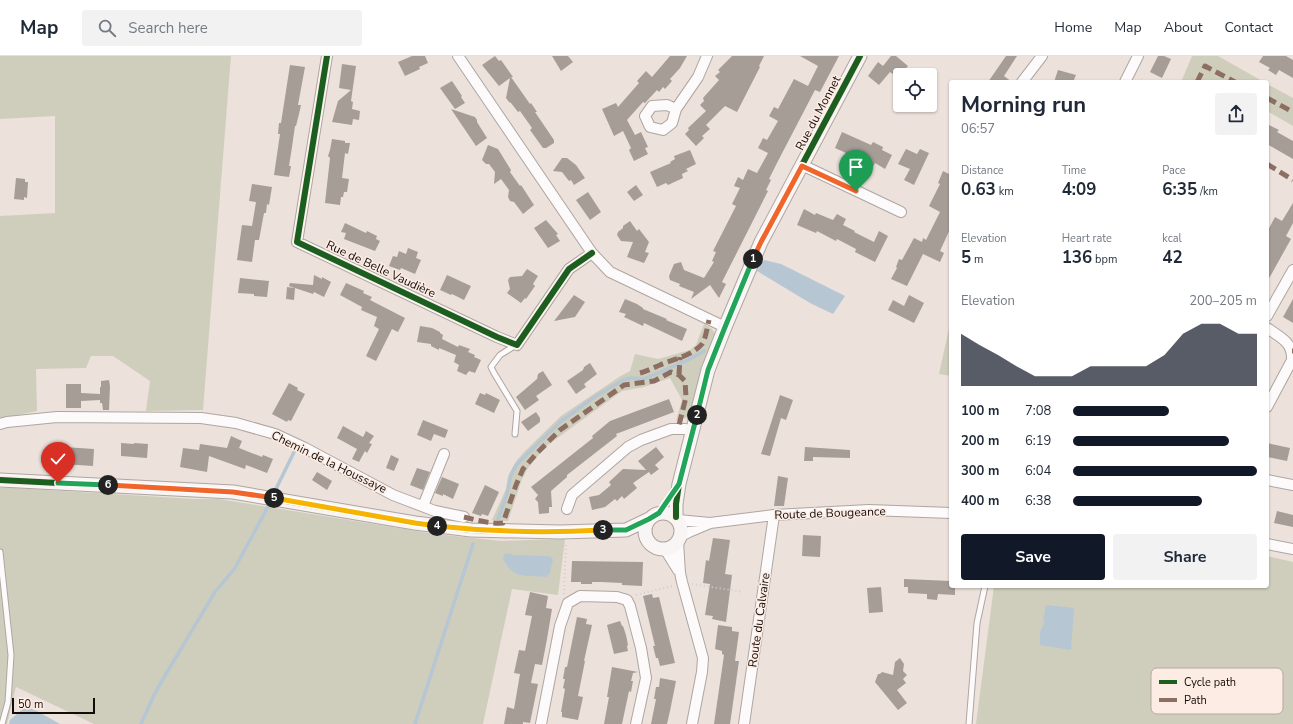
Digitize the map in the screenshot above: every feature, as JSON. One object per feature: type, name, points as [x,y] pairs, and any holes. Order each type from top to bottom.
[{"type":"street","name":"Rue de Belle Vaudière","points":[[327,56],[297,242],[517,345]]},
{"type":"street","points":[[458,56],[592,253],[610,272],[725,327]]},
{"type":"street","points":[[676,109],[698,77],[707,56]]},
{"type":"street","name":"Rue du Monnet","points":[[677,518],[676,504],[679,484],[692,432],[708,370],[725,327],[761,242],[860,56]]},
{"type":"street","points":[[1024,80],[1042,56]]},
{"type":"street","points":[[1126,80],[1138,56]]},
{"type":"street","points":[[802,166],[900,212]]},
{"type":"street","points":[[517,345],[569,269],[592,253]]},
{"type":"street","points":[[1269,312],[1293,270]]},
{"type":"street","points":[[1269,330],[1287,343],[1292,351],[1292,360],[1269,402]]},
{"type":"street","name":"Chemin de la Houssaye","points":[[0,424],[57,417],[200,418],[236,423],[275,434],[305,448],[393,495],[435,511],[464,517]]},
{"type":"street","points":[[567,509],[572,495],[628,447],[641,440],[670,429],[686,429],[692,432]]},
{"type":"street","points":[[422,506],[444,454]]},
{"type":"street","points":[[0,480],[233,492],[415,523],[471,530],[560,532],[626,530],[665,512],[671,514],[677,518],[682,527],[679,539],[680,573],[703,658],[702,672],[692,724]]},
{"type":"street","points":[[1269,480],[1293,485]]},
{"type":"street","name":"Rue du Monnet","points":[[654,516],[679,484]]},
{"type":"street","name":"Route de Bougeance","points":[[677,518],[710,523],[774,515],[869,510],[949,513]]},
{"type":"street","name":"Route du Calvaire","points":[[744,724],[774,515]]},
{"type":"street","points":[[647,539],[645,531],[646,525],[654,516]]},
{"type":"street","name":"Route de Bougeance","points":[[679,539],[689,532],[710,523]]},
{"type":"street","points":[[626,530],[647,539],[653,546],[659,549],[671,548],[679,539]]},
{"type":"street","points":[[1269,544],[1293,549]]},
{"type":"street","points":[[665,549],[680,573]]},
{"type":"street","points":[[541,724],[560,626],[568,603],[580,596],[617,597],[627,600],[630,606],[641,648],[646,678],[636,724]]},
{"type":"lane","points":[[516,434],[517,411],[491,367],[500,355],[517,345]]},
{"type":"lane","points":[[0,552],[11,655],[8,702],[2,724]]},
{"type":"lane","points":[[969,724],[977,623],[985,588]]},
{"type":"path","points":[[566,544],[564,592],[568,603]]},
{"type":"green space","points":[[0,56],[231,56],[203,410],[146,411],[150,381],[113,356],[91,356],[86,368],[36,369],[37,411],[0,419],[0,216],[55,213],[55,116],[0,119]]},
{"type":"green space","points":[[1192,56],[1218,56],[1260,80],[1211,80],[1182,80]]},
{"type":"green space","points":[[1269,85],[1293,98],[1293,126],[1269,112]]},
{"type":"green space","points":[[704,324],[712,329],[717,336],[695,409],[688,417],[676,421],[682,400],[670,378],[644,387],[622,391],[545,447],[528,468],[522,479],[508,521],[492,520],[506,489],[508,476],[517,460],[561,416],[630,371],[635,354],[658,359],[690,350],[696,345]]},
{"type":"green space","points":[[949,328],[949,376],[939,374]]},
{"type":"green space","points":[[0,488],[195,499],[219,499],[435,534],[502,541],[565,539],[558,595],[512,589],[483,724],[94,724],[16,687],[7,724],[0,724]]},
{"type":"green space","points":[[1269,556],[1293,562],[1293,724],[976,724],[994,588],[1269,588]]},
{"type":"water","points":[[764,260],[781,264],[845,296],[833,314],[810,303],[757,271]]},
{"type":"water","points":[[505,553],[515,555],[549,556],[553,559],[550,573],[546,577],[526,576],[516,573],[507,566],[503,559]]},
{"type":"water","points":[[1046,605],[1074,608],[1071,650],[1040,645],[1040,632],[1045,621],[1043,621]]},
{"type":"water","points":[[28,708],[35,710],[60,724],[9,724],[10,720],[23,709]]},
{"type":"building","points":[[412,56],[425,56],[428,63],[419,67],[420,69],[405,76],[398,62]]},
{"type":"building","points":[[495,56],[499,61],[501,60],[513,77],[511,77],[530,104],[531,103],[537,112],[535,112],[554,140],[554,143],[546,148],[543,148],[530,130],[532,128],[520,111],[518,112],[506,98],[510,78],[499,86],[482,65]]},
{"type":"building","points":[[552,56],[568,56],[573,62],[561,71]]},
{"type":"building","points":[[670,56],[687,56],[680,68],[670,79],[672,81],[665,89],[663,87],[659,92],[657,90],[645,103],[643,102],[627,120],[635,135],[641,132],[648,147],[645,148],[648,154],[634,161],[629,150],[631,148],[623,131],[614,136],[602,109],[616,103],[618,107],[639,83],[637,81],[646,71],[652,77]]},
{"type":"building","points":[[732,56],[764,56],[737,112],[725,106],[706,125],[710,129],[702,136],[704,138],[696,146],[685,134],[689,130],[688,128],[706,111],[700,105],[704,101],[703,98],[719,80],[715,76],[720,72],[718,70]]},
{"type":"building","points":[[800,56],[839,56],[820,92],[815,90],[769,179],[771,180],[766,190],[768,191],[722,282],[726,284],[719,298],[710,285],[691,299],[694,292],[679,286],[680,284],[670,280],[669,276],[674,264],[681,262],[684,270],[704,278],[714,262],[712,261],[716,252],[713,251],[736,206],[732,204],[740,188],[734,186],[738,177],[743,180],[748,169],[757,173],[768,153],[758,148],[763,138],[767,140],[778,121],[769,116],[774,107],[778,109],[794,79],[808,86],[818,66]]},
{"type":"building","points":[[891,56],[896,56],[908,66],[906,68],[893,68],[893,74],[890,72],[879,85],[868,76],[878,62],[883,66]]},
{"type":"building","points":[[1006,56],[1017,56],[1004,76],[1009,80],[989,80]]},
{"type":"building","points":[[1158,56],[1164,56],[1171,59],[1162,78],[1150,72]]},
{"type":"building","points":[[1263,56],[1286,56],[1293,60],[1293,78],[1279,70],[1276,75],[1268,70],[1270,68],[1259,62]]},
{"type":"building","points":[[342,64],[356,66],[351,101],[353,102],[352,109],[360,111],[359,120],[353,119],[352,125],[332,122],[338,101],[351,90],[339,88]]},
{"type":"building","points":[[290,65],[305,67],[298,105],[301,105],[295,126],[289,166],[291,166],[289,177],[274,175],[280,134],[278,134],[279,123],[281,123]]},
{"type":"building","points":[[1058,70],[1076,75],[1074,80],[1055,80]]},
{"type":"building","points":[[452,81],[465,103],[455,109],[440,88]]},
{"type":"building","points":[[451,109],[475,117],[487,138],[476,146]]},
{"type":"building","points":[[1269,125],[1279,130],[1277,132],[1293,141],[1293,159],[1269,145]]},
{"type":"building","points":[[842,132],[871,145],[873,142],[883,147],[882,150],[892,155],[885,169],[875,163],[871,170],[861,165],[862,162],[835,148]]},
{"type":"building","points":[[332,139],[350,143],[348,154],[345,153],[342,178],[349,179],[347,192],[344,192],[343,197],[341,197],[340,205],[325,203],[330,158],[328,156]]},
{"type":"building","points":[[488,145],[498,149],[511,170],[510,172],[520,186],[521,185],[534,205],[523,214],[514,202],[510,201],[508,197],[509,190],[501,179],[494,184],[495,172],[489,164],[486,164],[482,160]]},
{"type":"building","points":[[906,149],[917,154],[920,149],[929,153],[914,185],[904,180],[910,169],[898,164]]},
{"type":"building","points":[[690,150],[696,164],[686,169],[688,171],[682,174],[683,178],[668,185],[666,183],[657,187],[650,172],[671,163],[670,162],[675,159],[674,156]]},
{"type":"building","points":[[562,158],[567,158],[576,165],[585,178],[574,185],[562,172],[553,171]]},
{"type":"building","points":[[943,171],[949,174],[949,231],[940,251],[944,253],[940,262],[923,254],[907,286],[891,279],[897,268],[899,259],[902,260],[914,238],[922,242],[923,238],[926,240],[940,212],[929,206],[940,184],[938,183]]},
{"type":"building","points":[[16,178],[25,179],[25,182],[28,182],[27,198],[24,197],[24,200],[14,199]]},
{"type":"building","points":[[252,184],[272,187],[269,205],[267,204],[266,213],[264,213],[259,240],[255,240],[252,262],[237,260],[242,225],[252,226],[256,202],[249,201]]},
{"type":"building","points":[[636,185],[643,195],[634,201],[627,192]]},
{"type":"building","points":[[588,192],[601,212],[590,220],[576,200]]},
{"type":"building","points":[[1293,203],[1293,223],[1286,236],[1291,239],[1269,278],[1269,228],[1275,217],[1282,221]]},
{"type":"building","points":[[804,209],[815,215],[816,213],[833,220],[837,214],[846,219],[843,225],[874,242],[879,231],[888,236],[875,262],[855,252],[856,249],[837,239],[836,241],[817,231],[816,233],[797,225]]},
{"type":"building","points":[[546,220],[558,234],[556,235],[560,241],[548,248],[534,228]]},
{"type":"building","points":[[630,221],[637,231],[639,229],[649,242],[645,252],[649,253],[644,263],[627,257],[633,242],[621,241],[617,235],[623,226]]},
{"type":"building","points":[[345,223],[366,233],[367,231],[377,236],[376,239],[380,241],[375,251],[344,239],[346,233],[341,232]]},
{"type":"building","points":[[408,248],[418,252],[416,258],[421,260],[415,274],[401,268],[400,270],[389,266],[393,256],[397,257],[399,251],[406,254]]},
{"type":"building","points":[[527,269],[538,276],[533,284],[535,286],[526,299],[525,298],[521,303],[507,293],[510,289],[508,280],[510,277],[522,276]]},
{"type":"building","points":[[314,275],[331,282],[324,297],[314,292],[313,294],[289,286],[290,283],[313,285]]},
{"type":"building","points":[[447,275],[471,286],[464,300],[440,290]]},
{"type":"building","points":[[240,278],[269,281],[267,297],[238,293]]},
{"type":"building","points":[[346,283],[364,291],[363,293],[372,297],[370,300],[405,318],[398,332],[392,329],[376,361],[366,356],[379,329],[374,326],[377,317],[361,310],[362,307],[340,295]]},
{"type":"building","points":[[287,287],[295,288],[294,300],[286,299]]},
{"type":"building","points":[[574,295],[585,302],[575,317],[554,321]]},
{"type":"building","points":[[909,295],[924,303],[914,323],[888,310],[893,300],[904,306]]},
{"type":"building","points":[[625,299],[687,329],[682,341],[644,323],[643,326],[624,317],[626,314],[619,312]]},
{"type":"building","points":[[1293,299],[1293,323],[1283,317]]},
{"type":"building","points":[[420,326],[432,328],[440,332],[443,335],[442,339],[458,347],[459,345],[470,349],[468,352],[481,360],[475,373],[469,371],[466,375],[457,371],[459,365],[454,362],[456,355],[439,348],[439,350],[431,346],[431,344],[417,342]]},
{"type":"building","points":[[590,363],[597,374],[584,384],[586,387],[576,394],[567,381]]},
{"type":"building","points":[[543,371],[552,385],[536,396],[539,400],[525,410],[516,397],[537,379],[538,374]]},
{"type":"building","points":[[109,380],[109,410],[103,410],[100,400],[81,401],[81,408],[66,408],[66,384],[81,384],[81,393],[100,394],[101,381]]},
{"type":"building","points":[[289,383],[298,388],[297,390],[305,394],[291,421],[288,420],[287,422],[272,414]]},
{"type":"building","points":[[480,393],[485,395],[486,393],[500,400],[494,413],[475,404]]},
{"type":"building","points":[[780,395],[793,400],[786,420],[781,418],[770,456],[761,454]]},
{"type":"building","points":[[669,399],[674,412],[616,434],[617,436],[567,475],[567,477],[551,491],[552,507],[549,507],[549,513],[539,514],[538,502],[535,499],[538,495],[531,487],[593,438],[592,436],[610,421]]},
{"type":"building","points":[[536,412],[540,418],[540,422],[528,431],[521,422]]},
{"type":"building","points":[[423,420],[448,430],[445,438],[434,434],[431,441],[417,435]]},
{"type":"building","points":[[343,426],[363,437],[366,431],[374,436],[369,443],[372,444],[367,453],[365,451],[359,462],[352,459],[357,449],[337,438]]},
{"type":"building","points":[[231,436],[242,441],[239,448],[262,457],[263,455],[273,459],[267,473],[246,465],[245,469],[209,456],[207,472],[180,467],[183,448],[199,450],[200,444],[227,448]]},
{"type":"building","points":[[121,443],[148,444],[147,458],[121,456]]},
{"type":"building","points":[[1269,443],[1290,448],[1287,461],[1269,457]]},
{"type":"building","points":[[64,447],[94,449],[93,466],[63,464]]},
{"type":"building","points":[[656,447],[664,457],[655,465],[659,469],[651,475],[649,472],[633,483],[637,488],[624,499],[622,496],[617,501],[615,499],[605,507],[592,510],[589,497],[599,495],[611,485],[609,482],[623,469],[646,470],[638,461]]},
{"type":"building","points":[[805,447],[850,450],[850,458],[813,457],[813,461],[804,461]]},
{"type":"building","points":[[391,455],[399,459],[394,471],[386,468]]},
{"type":"building","points":[[417,468],[430,472],[423,490],[410,485]]},
{"type":"building","points":[[317,472],[332,481],[327,490],[312,480]]},
{"type":"building","points":[[778,476],[788,478],[784,506],[774,506]]},
{"type":"building","points":[[442,477],[459,484],[453,499],[443,494],[443,496],[435,493]]},
{"type":"building","points":[[485,485],[499,492],[488,516],[482,514],[481,516],[472,513]]},
{"type":"building","points":[[1277,511],[1293,515],[1293,527],[1274,523]]},
{"type":"building","points":[[803,535],[821,536],[820,557],[802,556]]},
{"type":"building","points":[[713,538],[730,540],[725,574],[732,575],[726,622],[712,619],[713,616],[705,615],[710,584],[703,583],[706,560],[709,561]]},
{"type":"building","points":[[572,561],[643,562],[642,586],[622,585],[622,583],[592,582],[592,584],[581,584],[581,582],[571,582]]},
{"type":"building","points":[[904,579],[949,581],[949,588],[955,588],[955,595],[938,594],[937,600],[927,599],[927,594],[908,593],[908,587],[904,587]]},
{"type":"building","points":[[881,587],[883,612],[869,613],[867,588]]},
{"type":"building","points":[[530,592],[548,596],[546,608],[552,609],[542,665],[535,664],[531,683],[538,684],[530,723],[523,722],[523,724],[504,724],[507,707],[514,709],[520,674],[514,673],[519,650],[525,651],[532,616],[525,615]]},
{"type":"building","points":[[652,594],[653,598],[659,597],[675,663],[660,666],[658,658],[656,658],[653,646],[655,646],[643,596]]},
{"type":"building","points":[[577,617],[587,619],[586,624],[592,625],[578,696],[583,697],[578,720],[562,717],[561,712],[565,689],[563,688],[565,679],[563,679],[565,667],[567,667]]},
{"type":"building","points":[[620,621],[626,635],[628,651],[614,654],[607,625]]},
{"type":"building","points":[[718,625],[732,627],[732,631],[739,632],[735,661],[739,661],[730,724],[714,724],[724,655],[722,654],[722,651],[715,649]]},
{"type":"building","points":[[900,658],[904,664],[903,671],[907,675],[903,679],[906,683],[897,690],[907,703],[898,710],[875,682],[878,674],[882,672],[893,675],[895,662]]},
{"type":"building","points":[[612,667],[638,672],[633,673],[631,692],[629,691],[622,724],[604,724]]},
{"type":"building","points":[[660,678],[676,681],[667,724],[651,724],[656,699],[654,699],[656,687],[659,687]]},
{"type":"waterway","points":[[498,519],[507,494],[511,475],[516,465],[560,422],[593,398],[623,380],[631,378],[644,379],[688,360],[704,351]]},
{"type":"waterway","points":[[273,495],[294,452]]},
{"type":"waterway","points":[[141,724],[155,693],[166,674],[215,592],[235,568],[271,501]]},
{"type":"waterway","points":[[415,724],[473,544]]},
{"type":"marked path","points":[[1198,80],[1205,66],[1231,80]]},
{"type":"marked path","points":[[1269,99],[1293,112]]},
{"type":"marked path","points":[[1269,165],[1293,180]]},
{"type":"marked path","points":[[640,373],[693,352],[702,344],[709,320]]},
{"type":"marked path","points":[[679,375],[680,357]]},
{"type":"marked path","points":[[464,517],[488,522],[503,523],[523,469],[537,453],[560,430],[624,385],[654,381],[671,372],[679,375],[685,381],[686,397],[678,429]]},
{"type":"cycle path","points":[[327,56],[297,242],[497,337],[517,345],[569,269],[592,253]]},
{"type":"cycle path","points":[[676,517],[679,484],[708,370],[725,327],[761,242],[860,56]]},
{"type":"cycle path","points":[[0,480],[233,492],[415,523],[471,530],[560,532],[626,530],[649,519]]},
{"type":"route","points":[[58,483],[233,492],[415,523],[471,530],[560,532],[626,530],[659,513],[679,484],[708,370],[742,284],[761,242],[802,166],[856,191]]}]
